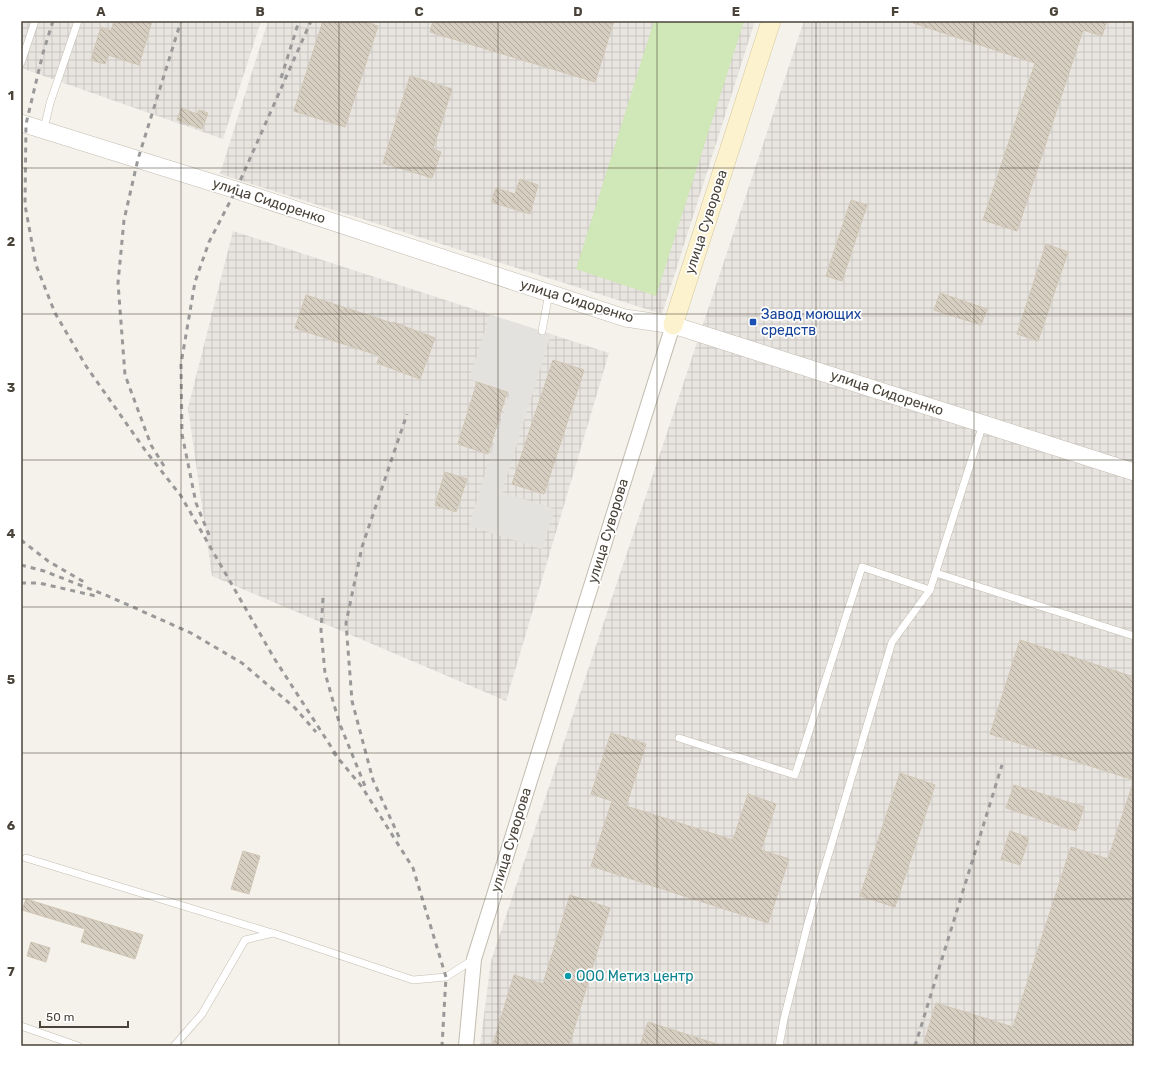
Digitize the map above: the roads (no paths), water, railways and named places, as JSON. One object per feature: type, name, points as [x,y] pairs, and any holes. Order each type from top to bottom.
[{"type":"main road","name":"улица Суворова","points":[[673,325],[771,21]]},
{"type":"street","name":"улица Сидоренко","points":[[21,123],[236,190],[625,318],[673,325],[1134,472]]},
{"type":"street","name":"улица Суворова","points":[[466,1046],[474,959],[673,325]]},
{"type":"lane","points":[[21,63],[35,21]]},
{"type":"lane","points":[[44,129],[50,103],[78,21]]},
{"type":"lane","points":[[542,331],[549,293]]},
{"type":"lane","points":[[780,1046],[784,1019],[808,923],[892,642],[930,590],[983,424]]},
{"type":"lane","points":[[679,738],[795,775],[862,567],[930,590]]},
{"type":"lane","points":[[936,573],[1134,636]]},
{"type":"lane","points":[[26,858],[273,933],[413,980],[446,977],[474,959]]},
{"type":"lane","points":[[174,1046],[202,1014],[246,940],[273,933]]},
{"type":"lane","points":[[21,1026],[78,1046]]},
{"type":"railway","points":[[53,21],[43,53],[26,124],[25,205],[36,265],[55,313],[86,366],[145,450],[181,496],[274,658],[337,756]]},
{"type":"railway","points":[[164,466],[151,445],[125,375],[118,283],[124,220],[138,159],[181,21]]},
{"type":"railway","points":[[281,78],[299,21]]},
{"type":"railway","points":[[209,535],[196,503],[182,434],[181,364],[195,282],[209,242],[236,190],[311,21]]},
{"type":"railway","points":[[399,837],[373,780],[352,701],[346,623],[362,547],[407,414]]},
{"type":"railway","points":[[21,540],[48,561],[84,582]]},
{"type":"railway","points":[[21,565],[44,571],[108,596],[191,633],[242,663],[295,708],[316,732]]},
{"type":"railway","points":[[21,583],[39,583],[96,596]]},
{"type":"railway","points":[[323,598],[321,630],[325,673],[339,722],[365,786]]},
{"type":"railway","points":[[333,752],[362,787],[413,868],[446,977],[442,1046]]},
{"type":"railway","points":[[915,1046],[1002,765]]},
{"type":"place","name":"Завод моющих средств","points":[[753,322]]},
{"type":"place","name":"ООО Метиз центр","points":[[568,976]]}]
